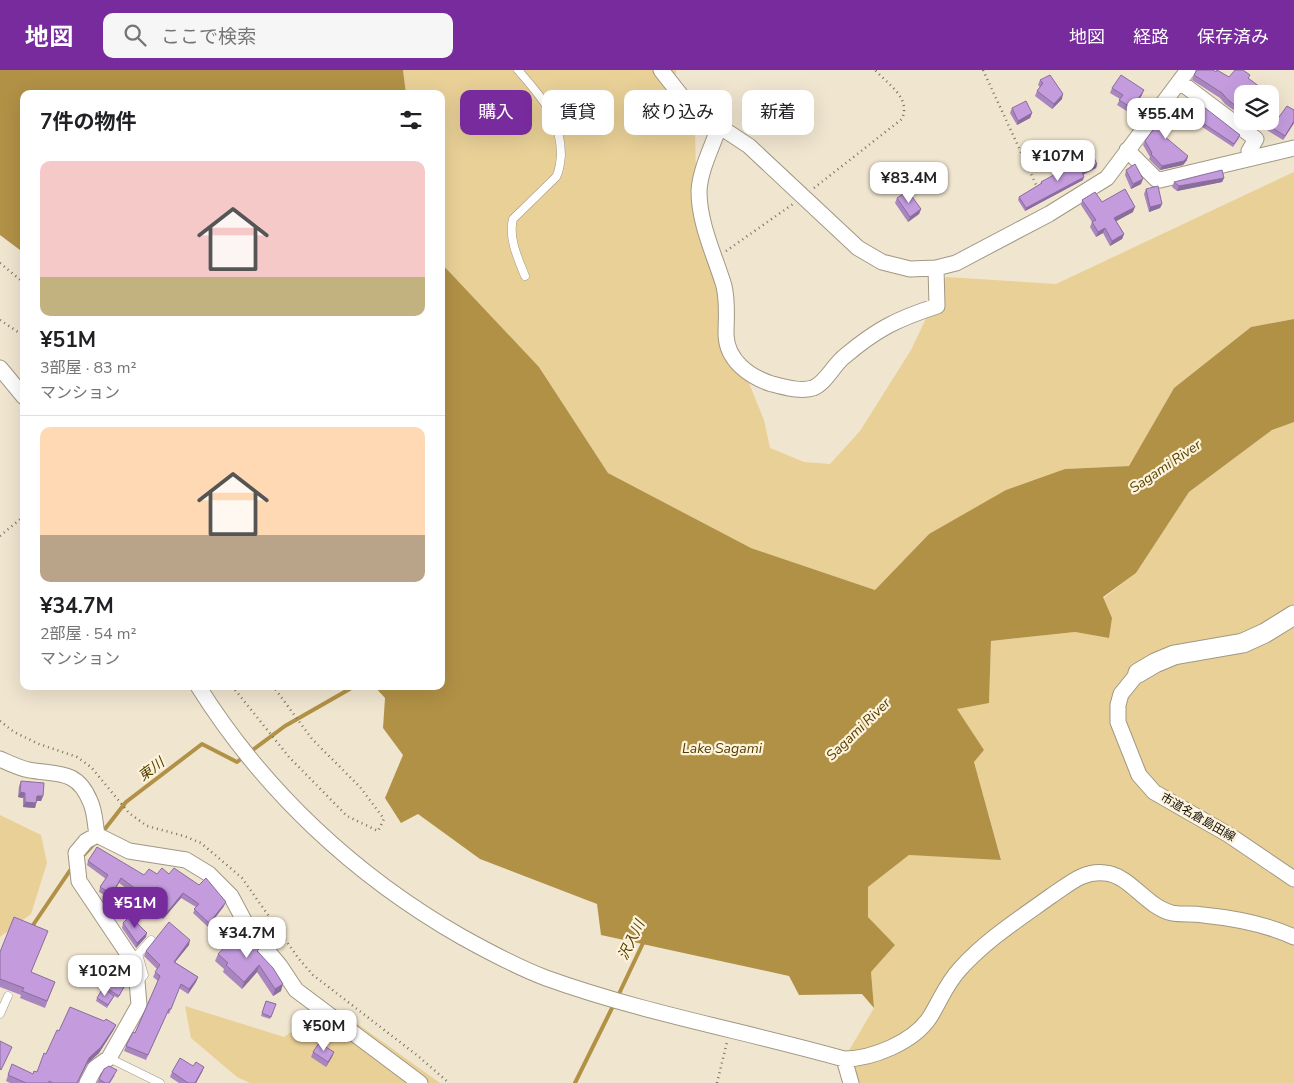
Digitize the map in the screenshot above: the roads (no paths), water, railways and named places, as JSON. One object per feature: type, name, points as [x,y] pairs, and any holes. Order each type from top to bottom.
[{"type":"street","points":[[661,70],[677,90]]},
{"type":"street","points":[[732,135],[749,146],[802,198],[858,248],[882,262],[910,269],[936,268],[956,263],[980,252],[1049,214],[1107,178],[1184,76],[1256,139],[1249,151],[1253,157]]},
{"type":"street","points":[[716,135],[700,179],[699,192],[704,227],[715,256],[728,306],[726,337],[730,350],[748,374],[789,389],[812,388],[818,385],[843,357],[879,330],[894,321],[937,306],[936,268]]},
{"type":"street","points":[[1127,150],[1156,179],[1160,180],[1294,148]]},
{"type":"street","points":[[0,368],[20,392]]},
{"type":"street","name":"市道名倉島田線","points":[[1294,615],[1265,633],[1243,643],[1174,655],[1155,663],[1138,673],[1121,694],[1118,705],[1118,722],[1139,775],[1154,792],[1229,835],[1294,879]]},
{"type":"street","points":[[201,690],[235,740],[292,807],[335,848],[411,906],[473,943],[543,977],[610,1000],[675,1017],[730,1028],[844,1059],[858,1059],[872,1055],[911,1035],[923,1026],[943,990],[958,970],[992,938],[1080,876],[1106,872],[1128,884],[1149,902],[1172,912],[1203,915],[1257,925],[1271,928],[1294,938]]},
{"type":"street","points":[[0,759],[28,770],[56,772],[71,777],[81,785],[91,801],[97,835]]},
{"type":"street","points":[[87,1083],[95,1068],[109,1058],[139,1005],[137,985],[130,957],[78,881],[76,853],[86,841],[97,835]]},
{"type":"street","points":[[97,835],[129,851],[186,860],[209,874],[231,896],[247,926],[280,966],[296,990],[420,1083]]},
{"type":"street","points":[[844,1059],[851,1083]]},
{"type":"lane","points":[[518,70],[553,115],[561,137],[560,170],[556,177],[513,220],[511,225],[517,256],[525,276]]},
{"type":"lane","points":[[137,985],[144,975],[138,954],[151,940]]},
{"type":"lane","points":[[0,1014],[8,996]]},
{"type":"lane","points":[[109,1058],[160,1083]]},
{"type":"water","points":[[0,70],[403,70],[406,90],[20,90],[20,250],[0,235]]},
{"type":"water","name":"Lake Sagami","points":[[445,267],[539,367],[608,473],[751,548],[875,590],[929,534],[1006,490],[1065,469],[1129,466],[1174,388],[1251,327],[1294,319],[1294,422],[1272,430],[1189,492],[1136,573],[1103,597],[1112,618],[1109,638],[1075,632],[991,641],[989,703],[957,709],[984,750],[974,762],[1001,860],[909,855],[868,887],[868,917],[895,945],[871,972],[874,1008],[862,994],[799,995],[789,976],[601,935],[597,904],[480,859],[418,814],[401,823],[385,798],[403,755],[383,728],[385,698],[378,690],[445,690]]},
{"type":"waterway","name":"東川","points":[[250,752],[285,726],[348,690]]},
{"type":"waterway","name":"東川","points":[[101,834],[126,802],[202,744],[237,762],[245,756]]},
{"type":"waterway","name":"東川","points":[[80,859],[94,844]]},
{"type":"waterway","name":"東川","points":[[31,928],[73,866]]},
{"type":"waterway","name":"沢入川","points":[[617,998],[644,941]]},
{"type":"waterway","name":"沢入川","points":[[575,1083],[614,1004]]},
{"type":"water label","name":"Sagami River","points":[[1165,466]]},
{"type":"water label","name":"Sagami River","points":[[858,729]]}]
